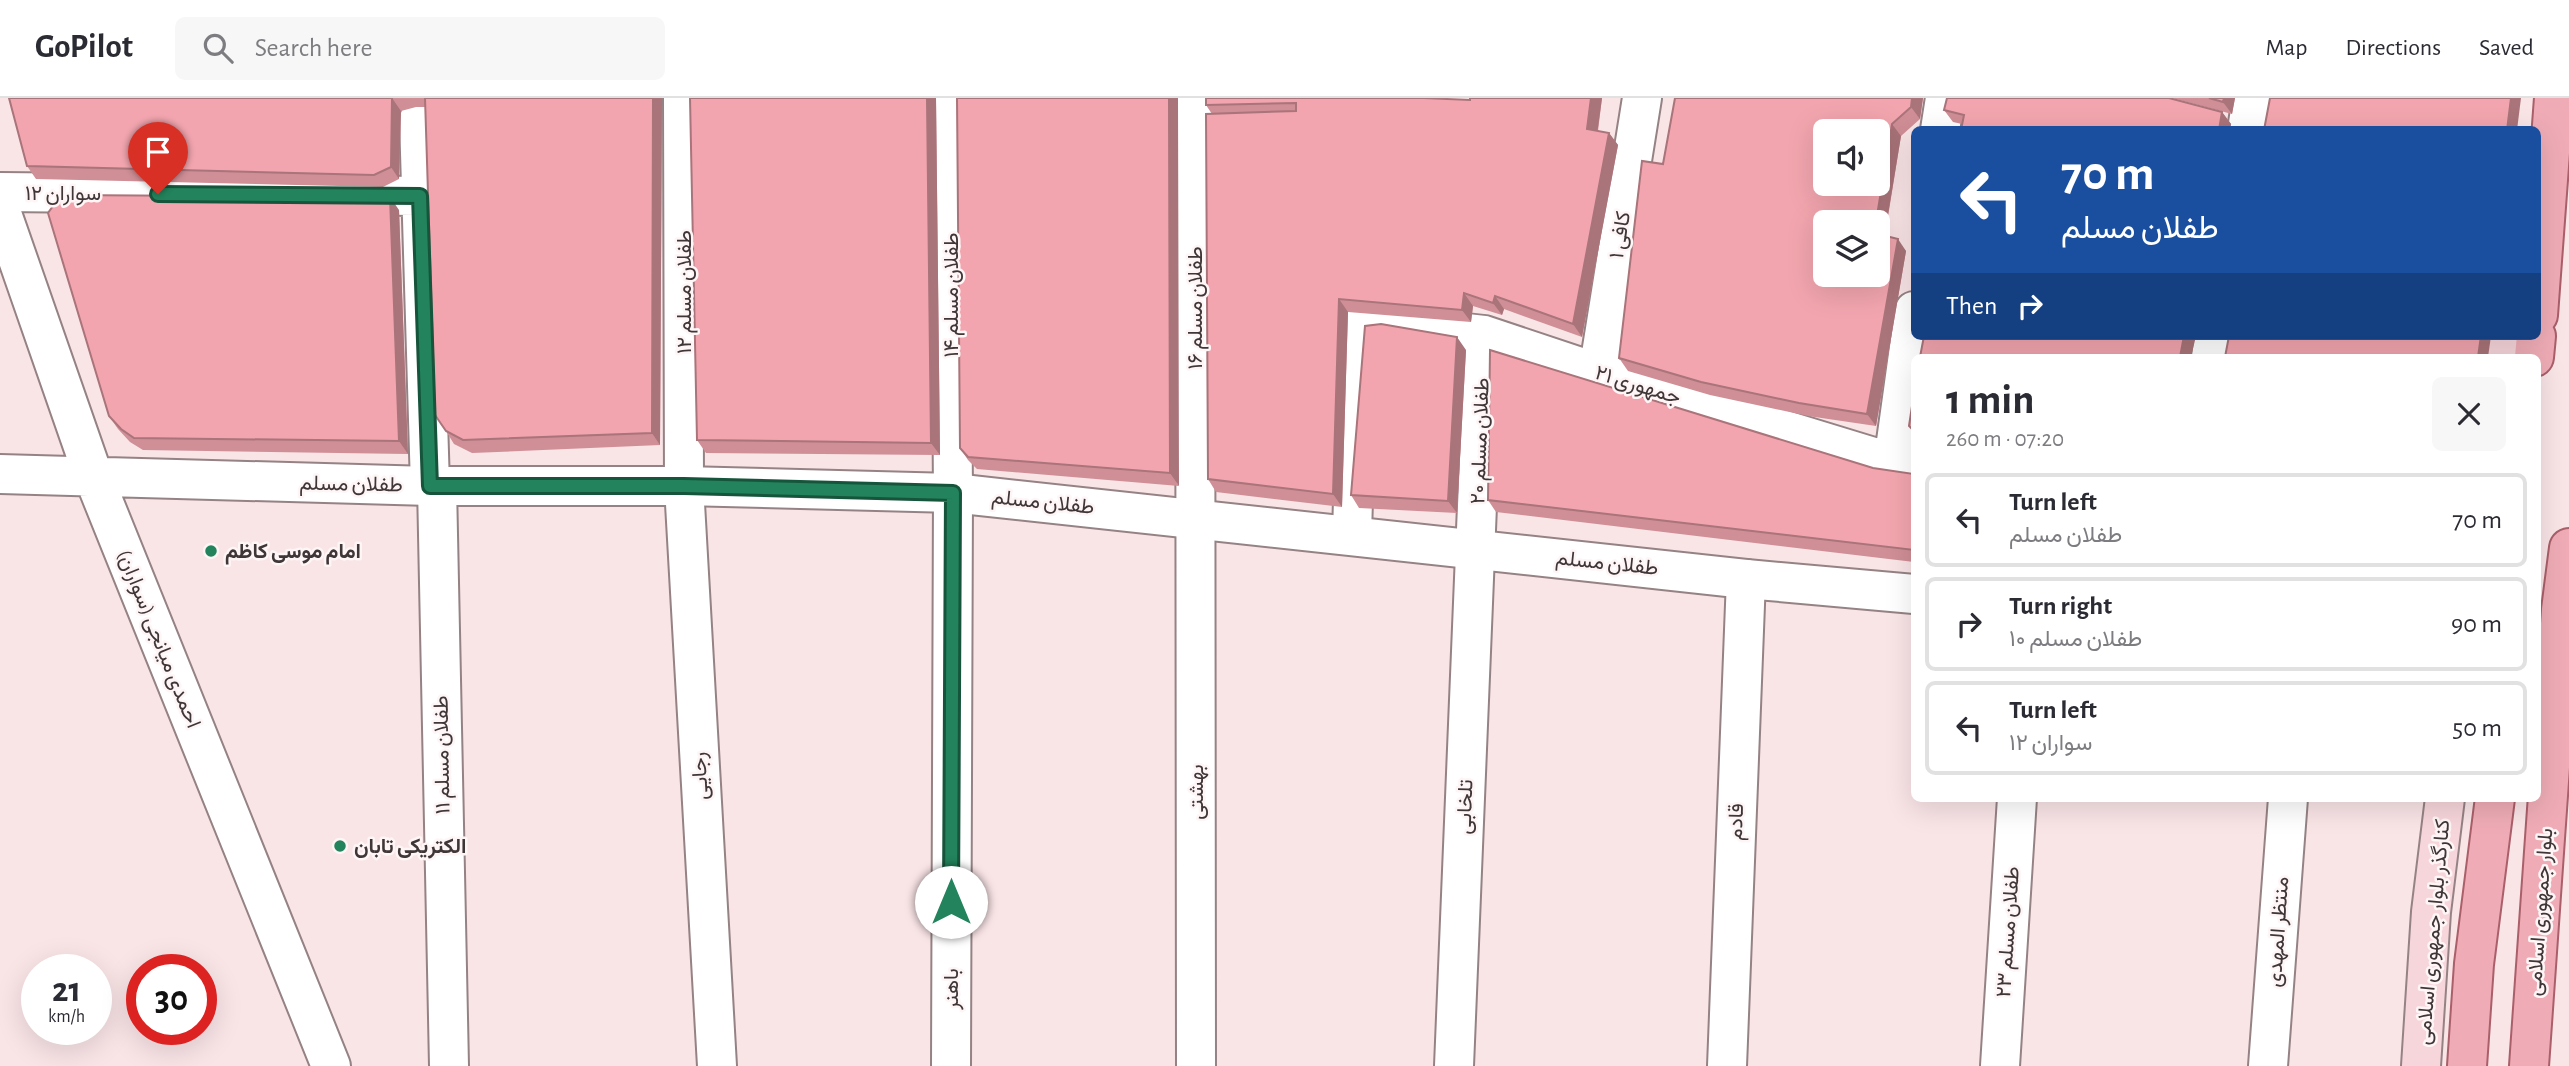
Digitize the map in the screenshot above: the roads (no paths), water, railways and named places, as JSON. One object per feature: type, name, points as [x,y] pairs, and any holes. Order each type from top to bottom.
[{"type":"main road","points":[[2541,271],[2557,222],[2554,98]]},
{"type":"main road","name":"بلوار جمهوری اسلامی","points":[[2529,1066],[2560,623],[2569,548]]},
{"type":"main road","name":"کنارگذر بلوار جمهوری اسلامی","points":[[2421,1066],[2431,912],[2445,802]]},
{"type":"main road","points":[[2467,1066],[2474,964],[2495,802]]},
{"type":"main road","points":[[2446,1066],[2474,964]]},
{"type":"street","name":"طفلان مسلم ۱۲","points":[[683,98],[684,486]]},
{"type":"street","name":"طفلان مسلم ۱۴","points":[[950,98],[953,493]]},
{"type":"street","name":"طفلان مسلم ۱۶","points":[[1195,98],[1195,519]]},
{"type":"street","name":"کافی ۱","points":[[1598,373],[1642,98]]},
{"type":"street","points":[[1941,126],[1945,98]]},
{"type":"street","points":[[2248,126],[2252,98]]},
{"type":"street","name":"طفلان مسلم ۱۱","points":[[419,119],[433,486],[449,1066]]},
{"type":"street","name":"سواران ۱۲","points":[[0,192],[420,196]]},
{"type":"street","name":"احمدی میانجی (سواران)","points":[[0,208],[94,478],[331,1066]]},
{"type":"street","name":"جمهوری ۲۱","points":[[1352,536],[1358,321],[1484,335],[1598,373],[1904,464]]},
{"type":"street","name":"طفلان مسلم ۲۰","points":[[1475,548],[1484,335]]},
{"type":"street","points":[[1904,464],[1911,357]]},
{"type":"street","name":"طفلان مسلم","points":[[0,474],[433,486],[684,486],[953,493],[1746,579],[1911,594]]},
{"type":"street","name":"رجایی","points":[[684,486],[716,1066]]},
{"type":"street","name":"باهنر","points":[[951,1066],[953,493]]},
{"type":"street","name":"بهشتی","points":[[1195,519],[1196,1066]]},
{"type":"street","name":"تلخابی","points":[[1454,1066],[1475,548]]},
{"type":"street","name":"قادم","points":[[1727,1066],[1746,579]]},
{"type":"street","name":"طفلان مسلم ۲۳","points":[[2000,1066],[2017,802]]},
{"type":"street","name":"منتظر المهدی","points":[[2268,1066],[2288,802]]},
{"type":"place","name":"امام موسی کاظم","points":[[211,551]]},
{"type":"place","name":"الکتریکی تابان","points":[[340,846]]}]
